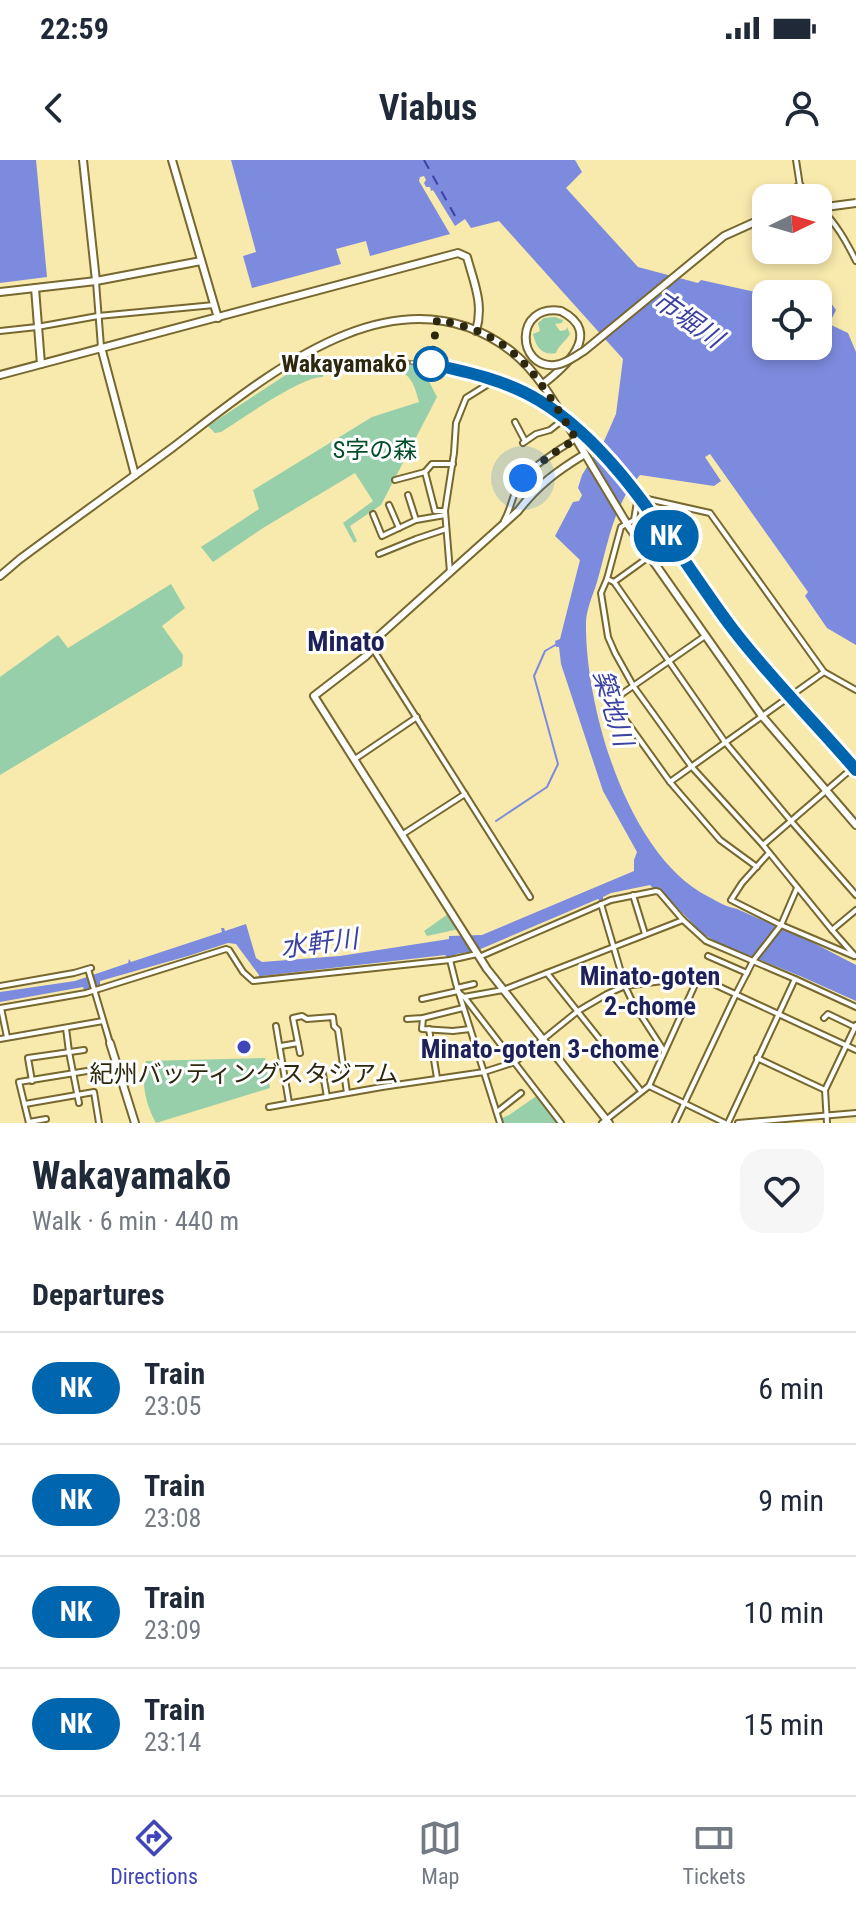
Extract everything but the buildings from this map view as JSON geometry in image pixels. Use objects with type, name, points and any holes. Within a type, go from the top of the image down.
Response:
[{"type":"street","points":[[83,160],[101,347],[135,475]]},
{"type":"street","points":[[172,160],[218,318]]},
{"type":"street","points":[[796,160],[800,184]]},
{"type":"street","points":[[832,206],[856,203]]},
{"type":"street","points":[[832,219],[856,261]]},
{"type":"street","points":[[543,384],[566,365],[570,360],[576,352],[579,332],[577,325],[561,311],[550,310],[539,314],[530,322],[527,331],[529,351],[539,362],[563,364],[570,360],[584,351],[724,236],[752,223]]},
{"type":"street","points":[[0,375],[458,253],[467,257],[479,302],[476,331]]},
{"type":"street","points":[[0,292],[96,281],[201,261]]},
{"type":"street","points":[[35,288],[41,364]]},
{"type":"street","points":[[0,331],[98,316],[214,305]]},
{"type":"street","points":[[0,576],[282,367],[335,339],[378,324],[407,319],[442,321],[476,331],[511,351],[543,384],[627,524],[762,716],[856,825]]},
{"type":"street","points":[[450,572],[445,513],[456,423],[465,400],[490,383]]},
{"type":"street","points":[[515,422],[524,442],[550,430],[564,419]]},
{"type":"street","points":[[500,527],[519,483],[549,456],[576,439]]},
{"type":"street","points":[[587,457],[554,473],[500,527],[380,635],[373,649],[314,696],[478,955],[606,1122],[649,1086],[698,978]]},
{"type":"street","points":[[395,480],[425,472],[432,464],[453,464]]},
{"type":"street","points":[[425,472],[435,511],[445,513]]},
{"type":"street","points":[[408,495],[416,520]]},
{"type":"street","points":[[855,956],[763,845],[691,766],[634,687],[615,653],[608,637],[601,593],[621,527],[634,520],[637,502],[643,498],[710,513],[824,672],[856,690]]},
{"type":"street","points":[[389,505],[399,528]]},
{"type":"street","points":[[373,514],[381,535],[416,520],[445,513]]},
{"type":"street","points":[[379,554],[446,529]]},
{"type":"street","points":[[614,582],[650,556]]},
{"type":"street","points":[[607,579],[614,582],[725,742],[856,895]]},
{"type":"street","points":[[706,635],[613,702],[670,782],[720,840],[757,867]]},
{"type":"street","points":[[373,649],[530,897]]},
{"type":"street","points":[[670,782],[824,672]]},
{"type":"street","points":[[355,759],[417,717]]},
{"type":"street","points":[[763,845],[856,765]]},
{"type":"street","points":[[403,834],[465,794]]},
{"type":"street","points":[[769,853],[731,900],[780,926],[855,956]]},
{"type":"street","points":[[675,1123],[736,994],[754,960],[780,926],[798,888]]},
{"type":"street","points":[[7,1037],[0,1008],[86,993],[226,949],[253,981],[450,960],[478,955],[601,904],[656,891],[706,941],[856,1007]]},
{"type":"street","points":[[633,895],[645,934]]},
{"type":"street","points":[[601,904],[625,986],[665,1052]]},
{"type":"street","points":[[832,930],[856,910]]},
{"type":"street","points":[[464,997],[503,990],[683,920]]},
{"type":"street","points":[[708,956],[747,973]]},
{"type":"street","points":[[450,960],[500,1123]]},
{"type":"street","points":[[0,986],[90,968],[135,1123]]},
{"type":"street","points":[[547,973],[641,1091]]},
{"type":"street","points":[[269,1107],[484,1072],[515,1062],[578,1011],[607,994],[625,986],[685,978],[698,978],[736,994],[856,1050]]},
{"type":"street","points":[[649,1086],[726,1123],[795,979]]},
{"type":"street","points":[[422,999],[474,984]]},
{"type":"street","points":[[458,990],[561,1123]]},
{"type":"street","points":[[407,1019],[463,1008]]},
{"type":"street","points":[[824,1018],[828,1014],[855,1026],[825,1090],[827,1123]]},
{"type":"street","points":[[300,1053],[293,1018],[333,1017],[338,1030],[347,1093]]},
{"type":"street","points":[[423,1018],[422,1029],[470,1029]]},
{"type":"street","points":[[0,1039],[103,1021]]},
{"type":"street","points":[[276,1026],[289,1103]]},
{"type":"street","points":[[66,1028],[79,1103]]},
{"type":"street","points":[[429,1029],[437,1079]]},
{"type":"street","points":[[280,1047],[298,1043]]},
{"type":"street","points":[[32,1081],[28,1058],[84,1050]]},
{"type":"street","points":[[757,1058],[825,1090]]},
{"type":"street","points":[[46,1119],[29,1122],[19,1082],[87,1071]]},
{"type":"street","points":[[323,1074],[327,1097]]},
{"type":"street","points":[[25,1104],[94,1092],[99,1123]]},
{"type":"street","points":[[497,1112],[521,1093]]},
{"type":"street","points":[[738,1123],[856,1113]]},
{"type":"green space","points":[[544,318],[563,320],[555,324],[560,331],[567,327],[570,334],[556,353],[543,352],[533,334],[540,331],[538,323]]},
{"type":"green space","name":"S字の森","points":[[362,361],[421,366],[437,397],[381,505],[350,526],[357,541],[354,543],[343,523],[373,501],[355,473],[213,562],[201,547],[259,509],[253,490],[372,417],[419,402],[413,383],[405,374],[382,371],[345,373],[337,366]]},
{"type":"green space","points":[[310,363],[320,365],[323,377],[301,383],[221,432],[215,433],[208,426],[298,367]]},
{"type":"green space","points":[[171,584],[185,608],[162,626],[183,655],[182,666],[0,775],[0,677],[58,635],[68,648]]},
{"type":"green space","points":[[448,914],[459,929],[427,936],[424,931]]},
{"type":"green space","points":[[265,1058],[270,1088],[156,1123],[145,1093],[146,1061]]},
{"type":"green space","points":[[538,1095],[558,1123],[504,1123],[502,1118]]},
{"type":"water","points":[[0,160],[36,160],[47,277],[0,283]]},
{"type":"water","name":"市堀川","points":[[231,160],[575,160],[582,172],[566,188],[638,267],[698,283],[701,280],[752,291],[752,360],[832,360],[832,325],[848,333],[856,352],[856,645],[827,628],[805,596],[808,592],[710,454],[705,457],[721,481],[714,486],[640,475],[631,487],[611,530],[586,623],[593,696],[603,736],[634,815],[655,849],[680,877],[709,897],[806,939],[856,965],[856,1001],[720,944],[703,934],[660,890],[650,885],[611,893],[603,900],[598,899],[476,951],[454,957],[445,955],[262,976],[259,979],[236,944],[228,943],[100,981],[100,985],[84,990],[83,987],[0,1002],[0,992],[75,981],[128,963],[129,959],[131,962],[222,932],[221,928],[225,931],[246,924],[256,958],[262,962],[340,956],[449,939],[449,936],[482,935],[634,871],[637,852],[603,791],[555,641],[560,639],[580,560],[555,536],[573,502],[579,501],[582,495],[578,488],[582,475],[601,448],[616,414],[623,359],[499,221],[471,228],[465,219],[455,226],[433,190],[426,187],[424,176],[419,181],[450,234],[370,256],[366,241],[336,249],[341,264],[252,288],[243,256],[256,252]]},
{"type":"waterway","points":[[496,821],[547,787],[558,764],[534,676],[545,651],[557,644]]},
{"type":"ferry route","points":[[424,160],[459,223]]},
{"type":"railway","points":[[375,360],[418,363],[481,375],[521,390],[568,420],[621,473],[746,646],[856,770]]},
{"type":"train","name":"NK","points":[[431,364],[462,370],[529,395],[571,423],[596,445],[645,507],[733,630],[856,770]]},
{"type":"place","name":"Wakayamakō","points":[[431,364]]},
{"type":"place","name":"紀州バッティングスタジアム","points":[[244,1047]]},
{"type":"district","name":"Minato","points":[[346,641]]},
{"type":"district","name":"Minato-goten 2-chome","points":[[650,991]]},
{"type":"district","name":"Minato-goten 3-chome","points":[[540,1049]]},
{"type":"route","points":[[431,364],[437,320],[465,327],[498,342],[536,375],[576,439],[523,478]]},
{"type":"water label","name":"築地川","points":[[613,708]]},
{"type":"water label","name":"水軒川","points":[[319,943]]}]
